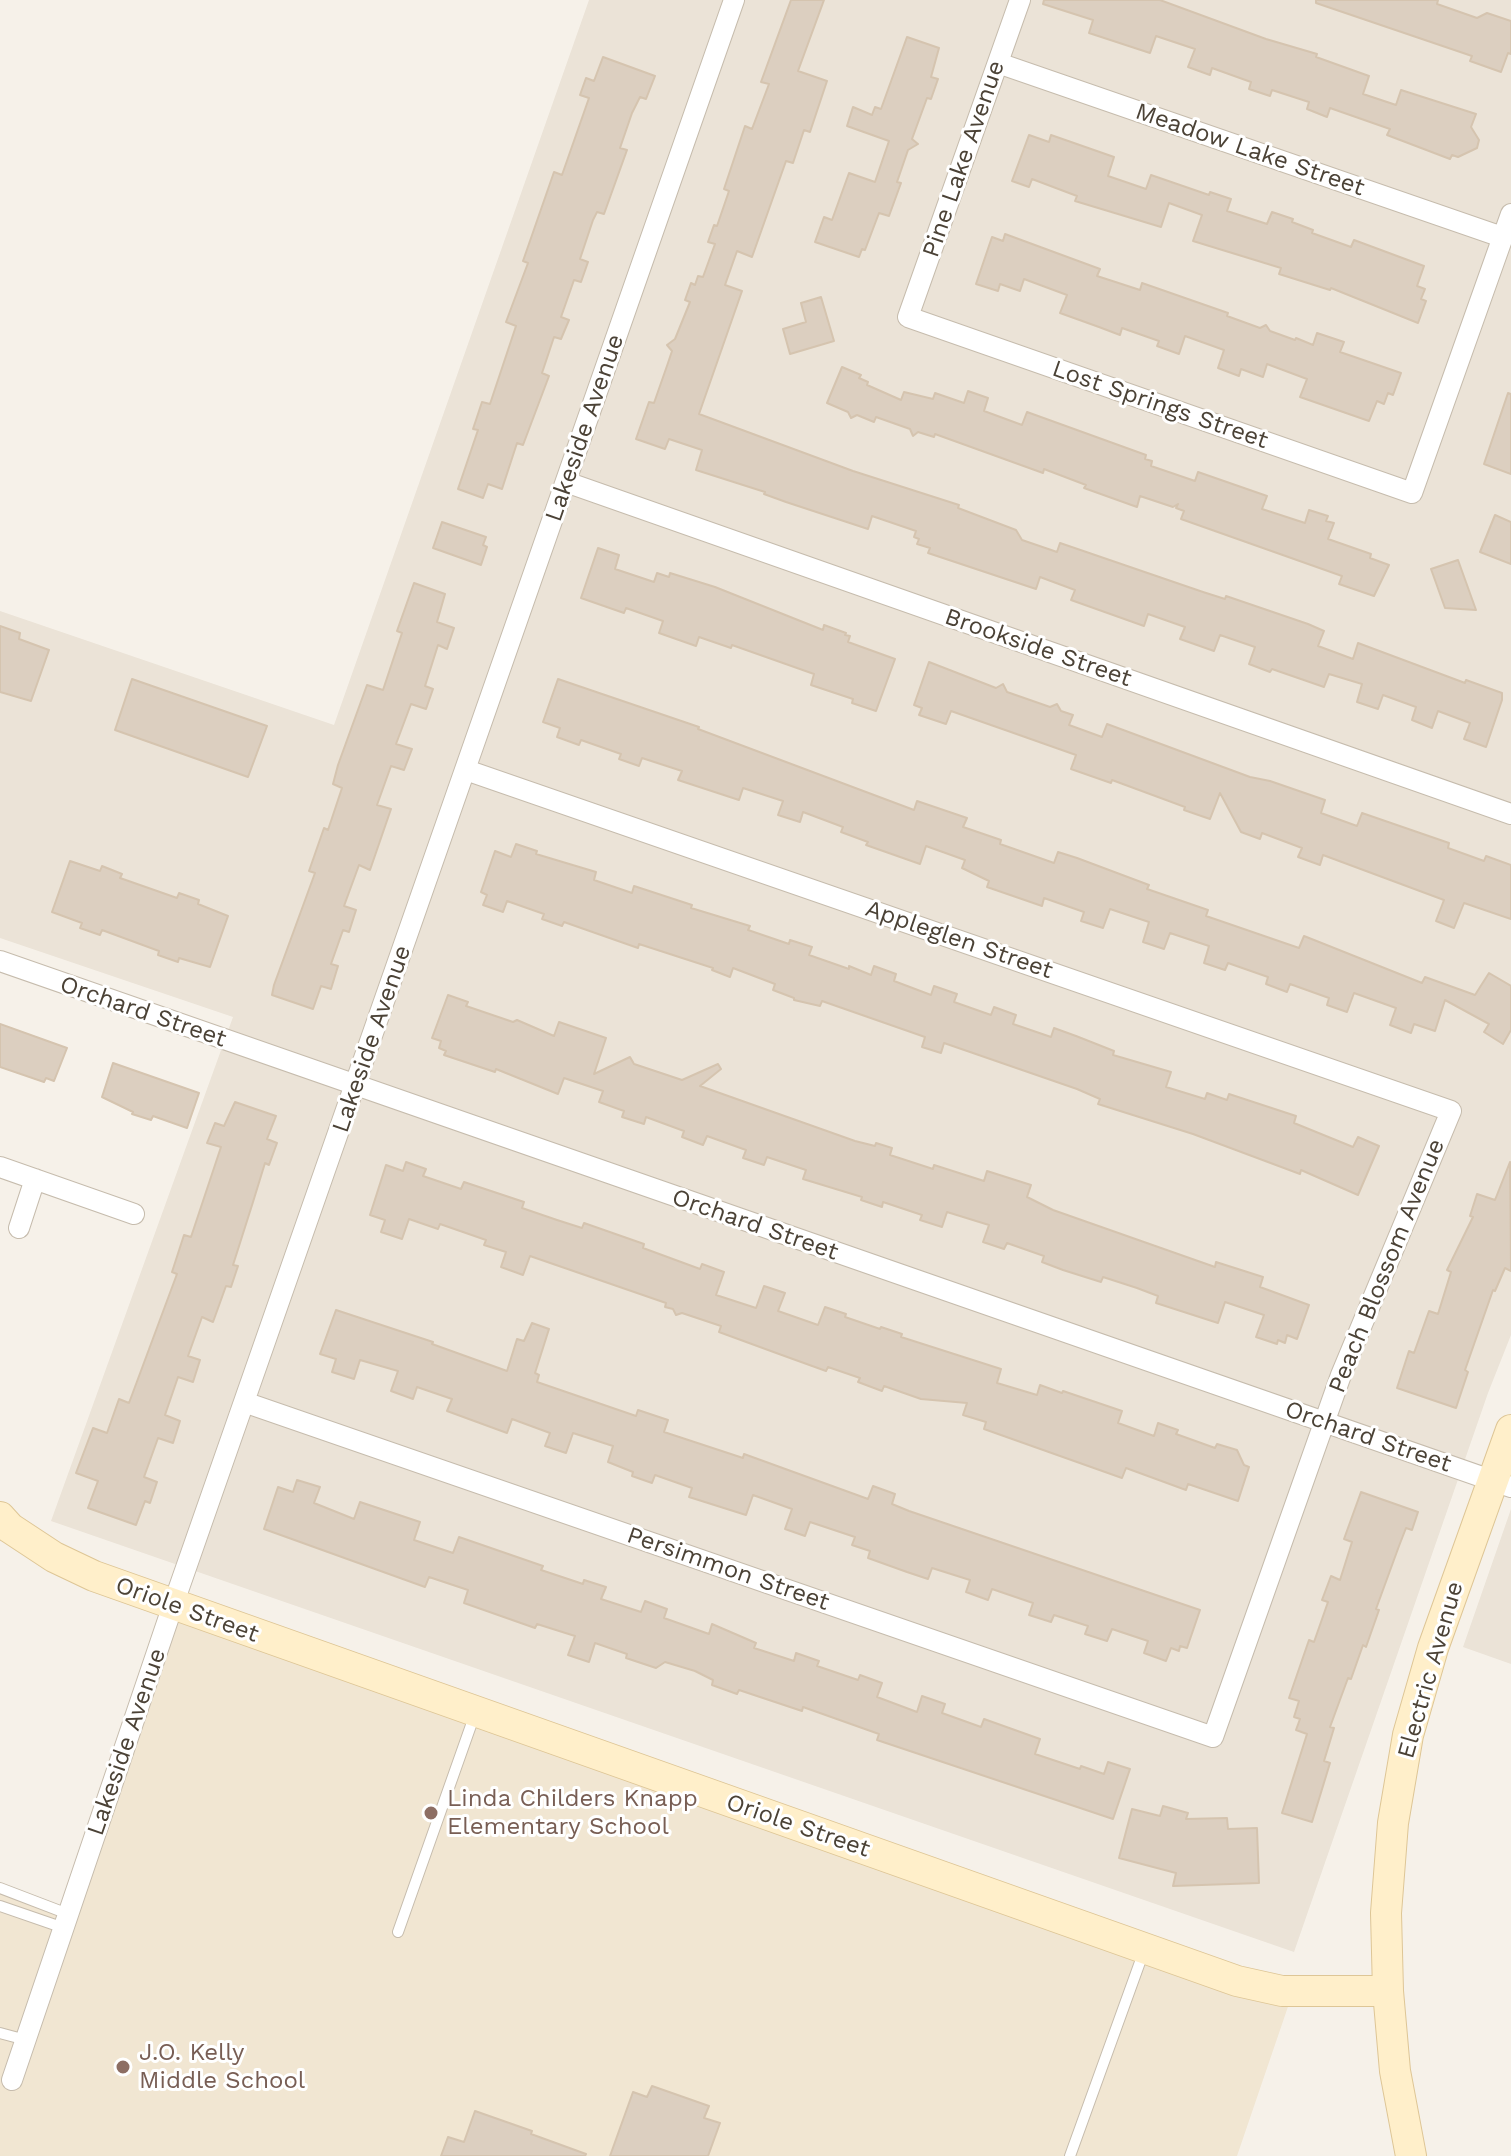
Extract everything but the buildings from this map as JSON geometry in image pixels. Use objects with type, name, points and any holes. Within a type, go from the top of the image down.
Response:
[{"type":"street","name":"Lakeside Avenue","points":[[12,2080],[173,1605],[734,0]]},
{"type":"street","name":"Pine Lake Avenue","points":[[908,317],[1020,0]]},
{"type":"street","name":"Meadow Lake Street","points":[[998,63],[1502,237]]},
{"type":"street","points":[[1502,237],[1511,214]]},
{"type":"street","name":"Lost Springs Street","points":[[908,317],[1412,493],[1502,237]]},
{"type":"street","name":"Brookside Street","points":[[566,482],[1511,814]]},
{"type":"street","name":"Appleglen Street","points":[[466,770],[1451,1111]]},
{"type":"street","name":"Orchard Street","points":[[0,961],[1501,1484]]},
{"type":"street","name":"Peach Blossom Avenue","points":[[1213,1737],[1358,1330],[1451,1111]]},
{"type":"street","points":[[0,1167],[134,1214]]},
{"type":"street","points":[[19,1228],[35,1179]]},
{"type":"street","name":"Persimmon Street","points":[[244,1402],[1213,1737]]},
{"type":"street","name":"Electric Avenue","points":[[1411,2156],[1395,2071],[1388,1991],[1386,1913],[1393,1823],[1408,1735],[1433,1648],[1501,1484],[1511,1430]]},
{"type":"street","name":"Oriole Street","points":[[0,1517],[10,1528],[54,1557],[94,1576],[1237,1981],[1282,1991],[1388,1991]]},
{"type":"lane","points":[[398,1932],[476,1712]]},
{"type":"lane","points":[[0,1888],[66,1921]]},
{"type":"lane","points":[[0,1906],[66,1921]]},
{"type":"lane","points":[[1070,2156],[1144,1949]]},
{"type":"lane","points":[[0,2033],[26,2040]]},
{"type":"shaded area","points":[[589,0],[1511,0],[1511,1335],[1488,1393],[1294,1952],[51,1521],[233,1017],[0,938],[0,611],[334,725]]},
{"type":"shaded area","points":[[1511,1509],[1511,1664],[1463,1647]]},
{"type":"shaded area","name":"Linda Childers Knapp Elementary School","points":[[173,1605],[1293,1992],[1237,2156],[0,2156],[0,1889],[68,1913]]},
{"type":"place","name":"Linda Childers Knapp Elementary School","points":[[431,1813]]},
{"type":"place","name":"J.O. Kelly Middle School","points":[[123,2067]]}]
